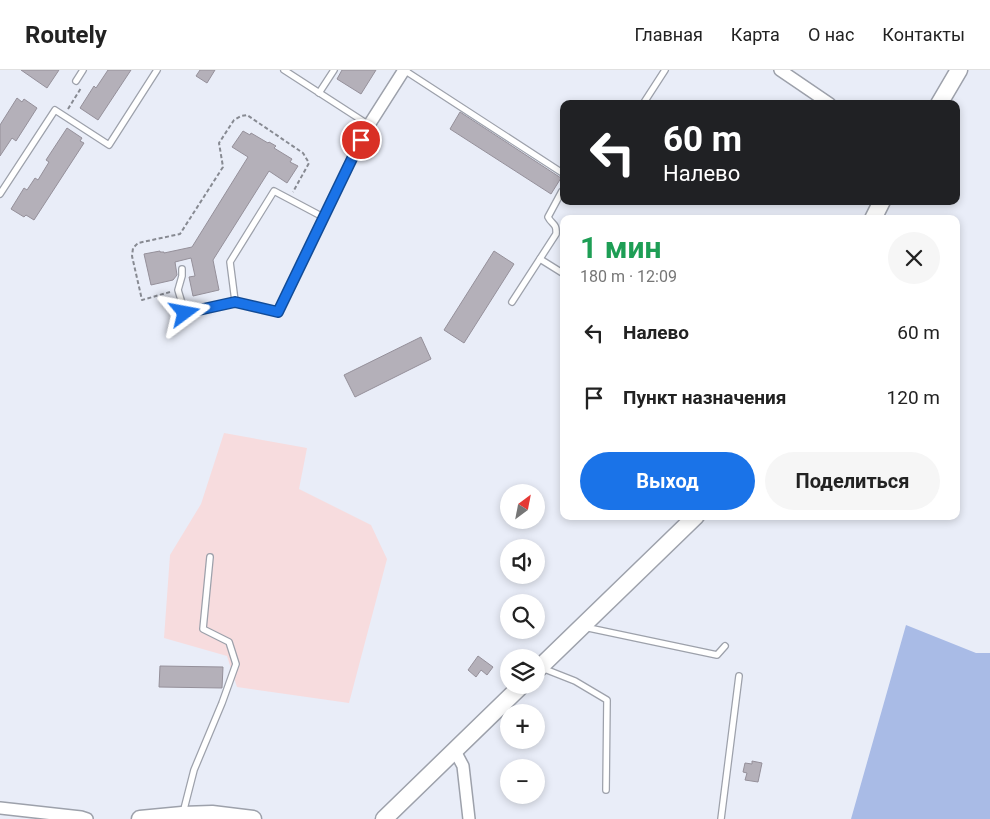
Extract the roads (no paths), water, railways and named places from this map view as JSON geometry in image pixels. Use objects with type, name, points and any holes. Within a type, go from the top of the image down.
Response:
[{"type":"street","points":[[369,125],[404,70]]},
{"type":"street","points":[[780,70],[824,100]]},
{"type":"street","points":[[941,100],[959,70]]},
{"type":"street","points":[[545,663],[692,520]]},
{"type":"street","points":[[384,819],[513,694]]},
{"type":"street","points":[[455,751],[463,766],[469,819]]},
{"type":"street","points":[[0,808],[87,819]]},
{"type":"street","points":[[140,819],[212,814],[253,819]]},
{"type":"lane","points":[[76,81],[83,70]]},
{"type":"lane","points":[[0,194],[55,110],[108,145],[157,70]]},
{"type":"lane","points":[[182,269],[178,290],[185,313],[235,302],[278,312],[369,125],[284,70]]},
{"type":"lane","points":[[319,93],[334,70]]},
{"type":"lane","points":[[404,70],[560,171]]},
{"type":"lane","points":[[646,100],[665,70]]},
{"type":"lane","points":[[235,302],[230,262],[274,191],[323,217]]},
{"type":"lane","points":[[512,302],[556,234],[554,224],[548,218],[560,195]]},
{"type":"lane","points":[[540,259],[560,272]]},
{"type":"lane","points":[[182,815],[194,770],[222,704],[236,664],[229,642],[202,629],[210,557]]},
{"type":"lane","points":[[582,627],[717,655],[725,646]]},
{"type":"lane","points":[[545,672],[575,681],[607,700],[606,790]]},
{"type":"lane","points":[[722,819],[738,676]]}]
